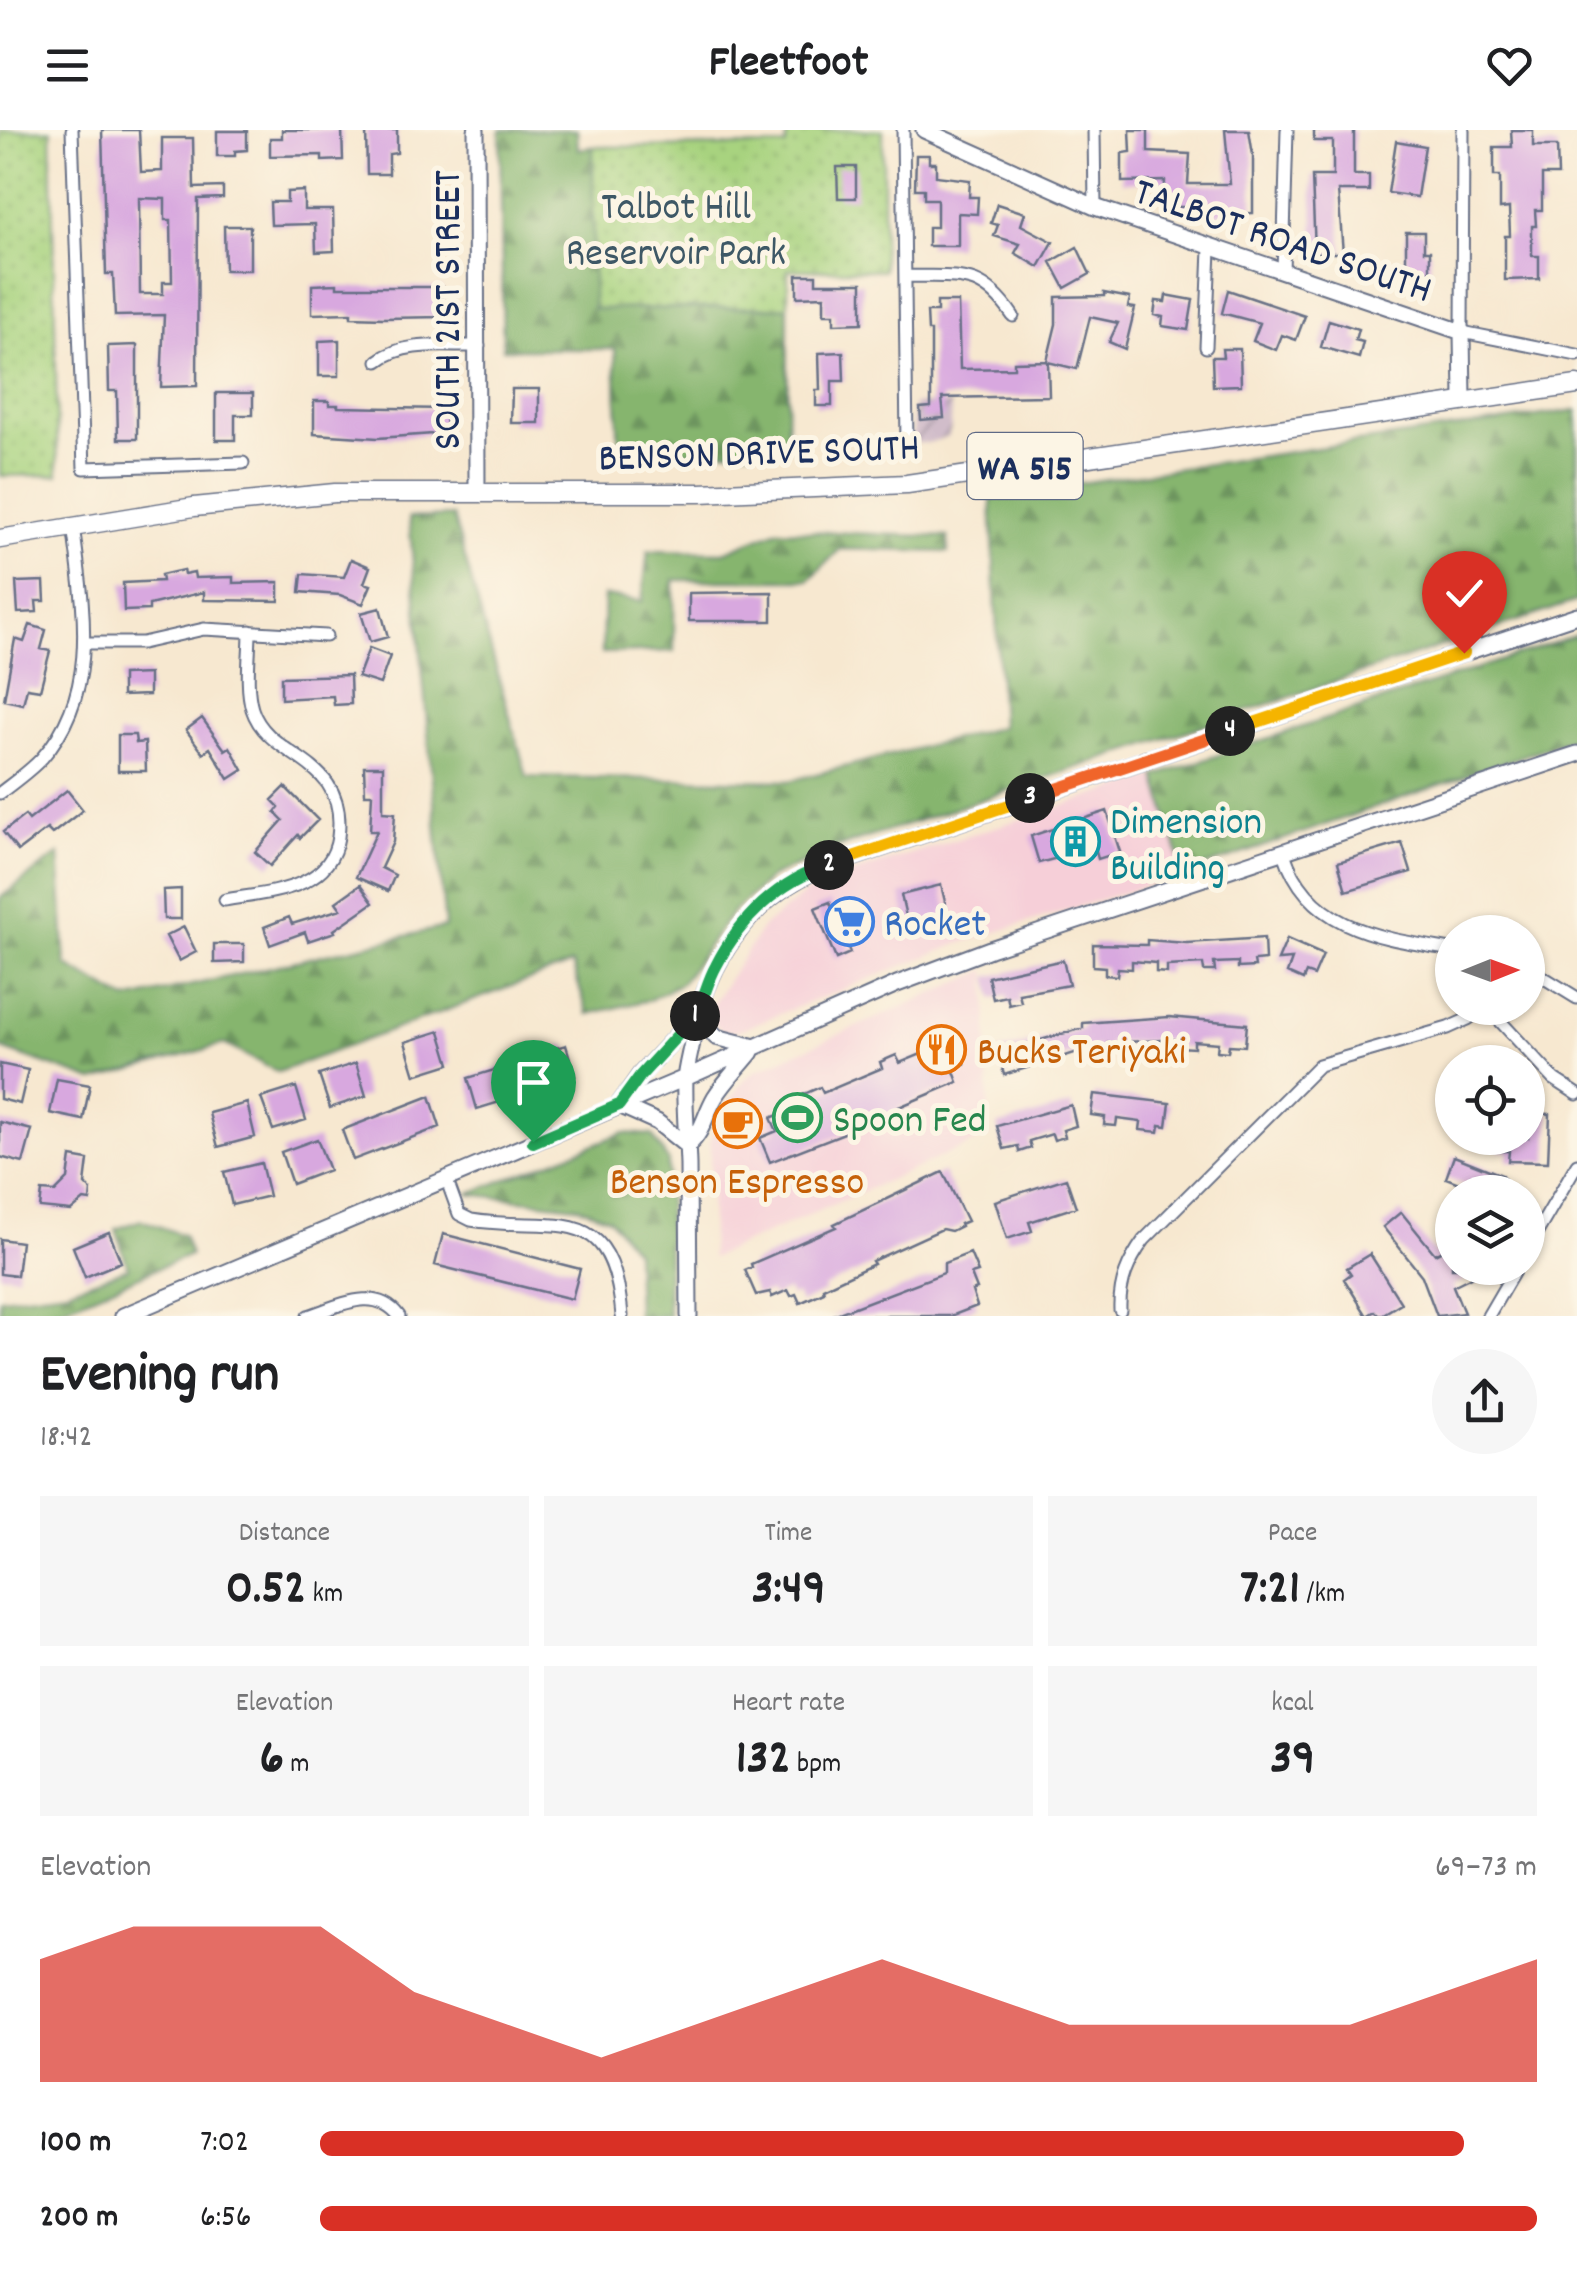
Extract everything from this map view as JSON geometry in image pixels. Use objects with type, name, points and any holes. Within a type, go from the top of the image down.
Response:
[{"type":"main road","name":"BENSON DRIVE SOUTH","points":[[0,539],[278,496],[478,490],[700,493],[906,484],[1577,385]]},
{"type":"street","points":[[72,130],[84,468],[243,463]]},
{"type":"street","name":"SOUTH 21ST STREET","points":[[476,130],[478,490]]},
{"type":"street","points":[[903,130],[907,443]]},
{"type":"street","name":"TALBOT ROAD SOUTH","points":[[924,130],[1095,208],[1210,249],[1462,332],[1577,356]]},
{"type":"street","points":[[1094,130],[1095,208]]},
{"type":"street","points":[[1283,272],[1287,130]]},
{"type":"street","points":[[1463,130],[1464,400]]},
{"type":"street","points":[[1206,347],[1210,249]]},
{"type":"street","points":[[906,276],[984,282],[1013,316]]},
{"type":"street","points":[[378,361],[395,350],[408,348],[478,346]]},
{"type":"street","points":[[0,793],[40,760],[59,734],[72,705],[86,643],[72,525]]},
{"type":"street","points":[[689,1316],[685,1078],[697,1014],[716,966],[750,915],[795,878],[1577,615]]},
{"type":"street","points":[[86,643],[142,643],[204,629],[326,636]]},
{"type":"street","points":[[225,900],[312,880],[332,858],[339,824],[332,790],[267,730],[252,710],[250,631]]},
{"type":"street","points":[[123,1316],[897,984],[990,948],[1577,754]]},
{"type":"street","points":[[1284,853],[1303,890],[1334,919],[1372,936],[1435,947]]},
{"type":"street","points":[[1545,978],[1577,998]]},
{"type":"street","points":[[697,1014],[716,1037],[755,1047]]},
{"type":"street","points":[[619,1105],[697,1014]]},
{"type":"street","points":[[1120,1310],[1120,1288],[1144,1240],[1320,1066],[1455,1025]]},
{"type":"street","points":[[1501,1025],[1554,1079],[1577,1094]]},
{"type":"street","points":[[688,1146],[702,1133],[710,1106],[722,1086],[755,1047]]},
{"type":"street","points":[[619,1105],[656,1122],[688,1146]]},
{"type":"street","points":[[1545,1219],[1577,1164]]},
{"type":"street","points":[[446,1178],[459,1214],[471,1220],[578,1226],[599,1241],[613,1268],[622,1316]]},
{"type":"street","points":[[1488,1316],[1506,1285]]},
{"type":"street","points":[[308,1316],[359,1299],[376,1299],[392,1306],[399,1316]]},
{"type":"shaded area","points":[[913,404],[951,404],[951,429],[947,437],[913,443]]},
{"type":"shaded area","points":[[1156,776],[1184,874],[961,943],[734,1032],[723,1031],[711,1020],[713,1003],[762,928],[804,894],[867,868]]},
{"type":"shaded area","points":[[987,970],[989,1136],[711,1258],[710,1141],[717,1116],[744,1080],[755,1071]]},
{"type":"green space","points":[[0,130],[51,130],[58,475],[0,476]]},
{"type":"green space","points":[[500,130],[577,130],[578,149],[593,147],[594,309],[788,307],[787,449],[619,453],[615,349],[503,349]]},
{"type":"green space","name":"Talbot Hill Reservoir Park","points":[[787,130],[883,130],[883,270],[788,270],[788,307],[593,309],[593,147],[786,146]]},
{"type":"green space","points":[[1577,410],[1577,601],[836,848],[771,877],[732,913],[681,983],[649,1000],[588,1014],[572,964],[278,1072],[224,1044],[94,1081],[0,1048],[0,898],[59,854],[66,965],[127,1000],[445,927],[409,518],[453,516],[527,777],[789,781],[1001,727],[991,496]]},
{"type":"green space","points":[[778,530],[948,537],[948,552],[840,549],[809,580],[674,580],[674,651],[602,653],[604,596],[642,601],[648,551],[724,552]]},
{"type":"green space","points":[[1577,635],[1577,737],[1184,874],[1156,776]]},
{"type":"green space","points":[[623,1133],[652,1135],[668,1161],[668,1316],[637,1316],[635,1251],[609,1218],[577,1206],[468,1194]]},
{"type":"green space","points":[[141,1220],[183,1235],[190,1255],[43,1316],[0,1316],[0,1298],[67,1290],[128,1268],[116,1229]]},
{"type":"building","points":[[102,130],[139,130],[141,172],[162,171],[162,138],[193,138],[194,188],[223,187],[223,198],[198,199],[197,386],[161,387],[164,315],[115,316],[113,274],[106,274]],"holes":[[[139,198],[165,199],[165,220],[171,220],[172,282],[163,282],[163,294],[140,294]]]},
{"type":"building","points":[[282,130],[342,130],[343,160],[322,161],[322,155],[270,156],[270,138],[282,138]]},
{"type":"building","points":[[366,130],[397,130],[397,153],[389,154],[389,174],[367,174]]},
{"type":"building","points":[[1130,130],[1148,130],[1148,152],[1190,154],[1188,184],[1230,184],[1225,130],[1249,130],[1253,213],[1199,214],[1198,208],[1164,206],[1165,181],[1122,182],[1122,153],[1131,152]]},
{"type":"building","points":[[1314,130],[1354,130],[1354,175],[1369,175],[1369,191],[1338,191],[1343,253],[1315,253],[1312,176],[1333,176],[1333,141],[1314,141]]},
{"type":"building","points":[[1511,130],[1533,130],[1533,146],[1557,146],[1558,175],[1542,175],[1542,210],[1535,210],[1536,226],[1532,226],[1532,256],[1539,256],[1539,279],[1505,280],[1509,208],[1500,209],[1500,176],[1494,176],[1494,147],[1512,147]]},
{"type":"building","points":[[217,131],[247,131],[247,150],[235,151],[235,156],[217,156]]},
{"type":"building","points":[[1396,141],[1425,146],[1417,197],[1388,193]]},
{"type":"building","points":[[916,155],[929,155],[929,163],[936,163],[936,176],[970,180],[969,197],[978,197],[977,214],[958,213],[958,246],[928,246],[928,227],[937,227],[937,199],[924,199],[924,189],[915,189]]},
{"type":"building","points":[[837,167],[856,167],[856,198],[838,198]]},
{"type":"building","points":[[304,191],[304,210],[333,210],[334,251],[316,252],[315,224],[271,225],[270,202],[287,202],[287,192]]},
{"type":"building","points":[[997,204],[1025,213],[1021,225],[1053,242],[1039,267],[1015,253],[1020,244],[994,236],[998,225],[991,223]]},
{"type":"building","points":[[224,226],[250,226],[250,270],[225,270]]},
{"type":"building","points":[[1406,232],[1424,232],[1424,251],[1430,251],[1430,280],[1406,280]]},
{"type":"building","points":[[1077,247],[1090,274],[1065,288],[1051,262]]},
{"type":"building","points":[[797,275],[816,275],[816,283],[862,283],[862,323],[834,324],[834,314],[824,314],[824,296],[797,297]]},
{"type":"building","points":[[312,285],[442,287],[443,317],[312,314]]},
{"type":"building","points":[[1228,290],[1305,316],[1296,340],[1282,335],[1276,350],[1253,341],[1260,323],[1222,313]]},
{"type":"building","points":[[1104,293],[1130,298],[1128,307],[1135,308],[1125,349],[1109,342],[1118,323],[1090,317],[1077,369],[1048,362],[1049,396],[942,398],[944,418],[921,420],[920,408],[931,407],[931,331],[927,312],[937,312],[937,302],[958,302],[960,369],[1014,368],[1014,362],[1047,361],[1056,324],[1056,297]]},
{"type":"building","points":[[1166,295],[1193,300],[1188,330],[1162,326],[1163,317],[1154,315],[1156,301],[1165,302]]},
{"type":"building","points":[[1329,320],[1358,329],[1355,340],[1363,342],[1359,358],[1321,347]]},
{"type":"building","points":[[339,340],[339,376],[319,376],[319,341]]},
{"type":"building","points":[[137,345],[137,439],[118,439],[117,391],[109,391],[108,346]]},
{"type":"building","points":[[1222,349],[1240,349],[1241,385],[1213,386],[1212,357],[1223,357]]},
{"type":"building","points":[[843,352],[844,381],[832,381],[832,406],[816,406],[816,390],[820,390],[819,353]]},
{"type":"building","points":[[512,389],[539,389],[539,423],[511,423]]},
{"type":"building","points":[[216,393],[253,393],[253,415],[235,415],[235,440],[216,440]]},
{"type":"building","points":[[314,401],[329,401],[329,405],[338,407],[445,409],[446,433],[378,438],[314,434]]},
{"type":"building","points":[[351,559],[370,567],[364,583],[371,585],[363,604],[340,595],[300,592],[302,574],[344,577]]},
{"type":"building","points":[[183,570],[184,574],[194,572],[195,578],[233,577],[233,583],[279,582],[279,601],[204,600],[204,592],[149,605],[149,610],[124,611],[123,583],[162,581],[161,575]]},
{"type":"building","points":[[44,581],[45,601],[36,601],[37,612],[18,613],[16,582]]},
{"type":"building","points":[[772,592],[772,621],[689,621],[689,593]]},
{"type":"building","points":[[380,608],[388,637],[370,642],[361,613]]},
{"type":"building","points":[[30,625],[46,630],[41,649],[50,651],[40,690],[27,688],[23,704],[4,700],[15,639],[24,642]]},
{"type":"building","points":[[369,648],[390,656],[380,684],[358,677]]},
{"type":"building","points":[[149,674],[149,695],[122,696],[122,675]]},
{"type":"building","points":[[350,675],[351,704],[334,705],[333,696],[281,699],[281,677]]},
{"type":"building","points":[[202,718],[225,750],[230,747],[243,770],[229,779],[210,748],[203,753],[186,730]]},
{"type":"building","points":[[118,735],[135,735],[136,743],[145,742],[146,771],[118,771]]},
{"type":"building","points":[[364,766],[383,766],[383,812],[395,813],[393,842],[381,868],[395,875],[388,891],[356,877],[377,831],[370,831],[372,794],[365,794]]},
{"type":"building","points":[[285,787],[318,820],[300,838],[298,835],[270,866],[255,852],[283,820],[275,812],[279,807],[272,800]]},
{"type":"building","points":[[67,790],[83,810],[52,834],[47,829],[18,851],[3,832],[25,815],[29,820]]},
{"type":"building","name":"Dimension Building","points":[[1107,811],[1120,852],[1098,859],[1095,848],[1039,863],[1031,836]]},
{"type":"building","points":[[1402,843],[1411,872],[1346,891],[1338,862]]},
{"type":"building","points":[[360,885],[373,903],[335,932],[308,941],[305,932],[270,945],[264,927],[289,917],[292,924],[341,909],[336,902]]},
{"type":"building","points":[[941,885],[947,910],[943,911],[945,920],[909,929],[901,895]]},
{"type":"building","points":[[181,889],[181,919],[164,919],[163,890]]},
{"type":"building","points":[[830,902],[837,921],[856,913],[861,926],[843,934],[850,953],[836,959],[815,908]]},
{"type":"building","points":[[184,927],[196,952],[179,961],[166,936]]},
{"type":"building","points":[[1264,938],[1265,960],[1254,961],[1255,967],[1238,968],[1238,962],[1214,963],[1215,971],[1204,971],[1203,964],[1167,966],[1167,973],[1156,972],[1156,963],[1132,961],[1132,969],[1118,968],[1117,976],[1105,975],[1105,967],[1093,966],[1093,944]]},
{"type":"building","points":[[1287,939],[1323,955],[1314,976],[1306,973],[1303,980],[1287,973],[1292,959],[1278,960]]},
{"type":"building","points":[[214,944],[244,944],[244,962],[214,963]]},
{"type":"building","points":[[1063,960],[1069,985],[1019,994],[1021,1002],[1009,1005],[1007,996],[993,999],[988,977]]},
{"type":"building","points":[[1169,1017],[1247,1024],[1245,1046],[1229,1045],[1228,1052],[1217,1051],[1218,1043],[1194,1041],[1194,1048],[1179,1047],[1180,1039],[1108,1043],[1109,1051],[1098,1051],[1097,1046],[1004,1075],[998,1052],[1083,1028],[1083,1023]]},
{"type":"building","points":[[440,1031],[450,1064],[415,1075],[405,1042]]},
{"type":"building","points":[[955,1040],[965,1064],[953,1069],[958,1082],[899,1107],[901,1111],[770,1162],[760,1138],[777,1131],[771,1118],[808,1102],[804,1094],[820,1087],[823,1093],[882,1068],[880,1062],[896,1055],[900,1063]]},
{"type":"building","points":[[566,1045],[575,1076],[536,1087],[528,1056]]},
{"type":"building","points":[[356,1063],[366,1096],[330,1108],[319,1075]]},
{"type":"building","points":[[0,1064],[28,1070],[20,1104],[0,1099]]},
{"type":"building","points":[[507,1066],[516,1097],[477,1109],[468,1078]]},
{"type":"building","points":[[57,1079],[90,1085],[83,1120],[50,1113]]},
{"type":"building","points":[[296,1087],[306,1120],[273,1130],[261,1098]]},
{"type":"building","points":[[1094,1094],[1170,1103],[1167,1126],[1160,1125],[1159,1132],[1140,1130],[1141,1122],[1117,1119],[1116,1126],[1104,1125],[1105,1117],[1091,1115]]},
{"type":"building","points":[[430,1096],[440,1127],[353,1160],[342,1130]]},
{"type":"building","points":[[247,1103],[255,1137],[218,1147],[209,1113]]},
{"type":"building","points":[[1071,1105],[1076,1126],[1063,1130],[1065,1137],[1054,1140],[1052,1134],[1029,1141],[1031,1148],[1019,1152],[1018,1146],[1004,1149],[997,1126]]},
{"type":"building","points":[[1545,1114],[1550,1114],[1548,1162],[1508,1161],[1509,1155],[1545,1155]]},
{"type":"building","points":[[0,1122],[32,1130],[23,1163],[0,1157]]},
{"type":"building","points":[[317,1139],[329,1170],[292,1184],[281,1152]]},
{"type":"building","points":[[1454,1156],[1502,1175],[1447,1175]]},
{"type":"building","points":[[71,1157],[88,1160],[85,1184],[91,1190],[90,1201],[84,1200],[71,1211],[40,1208],[42,1191],[55,1192],[68,1179]]},
{"type":"building","points":[[261,1163],[269,1196],[232,1205],[224,1172]]},
{"type":"building","points":[[943,1172],[967,1221],[961,1226],[951,1231],[942,1229],[872,1261],[874,1264],[800,1303],[796,1294],[791,1296],[788,1290],[772,1297],[770,1292],[756,1295],[745,1270],[751,1264],[836,1227],[834,1224]]},
{"type":"building","points":[[1066,1178],[1076,1207],[1029,1222],[1032,1231],[1007,1239],[995,1201]]},
{"type":"building","points":[[1401,1212],[1435,1254],[1435,1285],[1455,1285],[1464,1313],[1437,1316],[1422,1276],[1383,1227]]},
{"type":"building","points":[[109,1232],[121,1262],[85,1277],[73,1247]]},
{"type":"building","points":[[443,1234],[580,1269],[572,1299],[435,1265]]},
{"type":"building","points":[[0,1239],[21,1242],[17,1276],[0,1274]]},
{"type":"building","points":[[970,1253],[978,1272],[971,1274],[977,1289],[972,1291],[977,1306],[951,1316],[831,1316],[944,1273],[944,1263]]},
{"type":"building","points":[[1370,1254],[1401,1303],[1380,1316],[1375,1311],[1367,1316],[1344,1279],[1351,1274],[1347,1268]]},
{"type":"place","name":"Dimension Building","points":[[1075,842]]},
{"type":"place","name":"Rocket","points":[[849,921]]},
{"type":"place","name":"Bucks Teriyaki","points":[[942,1049]]},
{"type":"place","name":"Spoon Fed","points":[[798,1117]]},
{"type":"place","name":"Benson Espresso","points":[[737,1124]]},
{"type":"route","points":[[533,1142],[619,1105],[697,1014],[716,966],[750,915],[795,878],[1464,653]]}]
